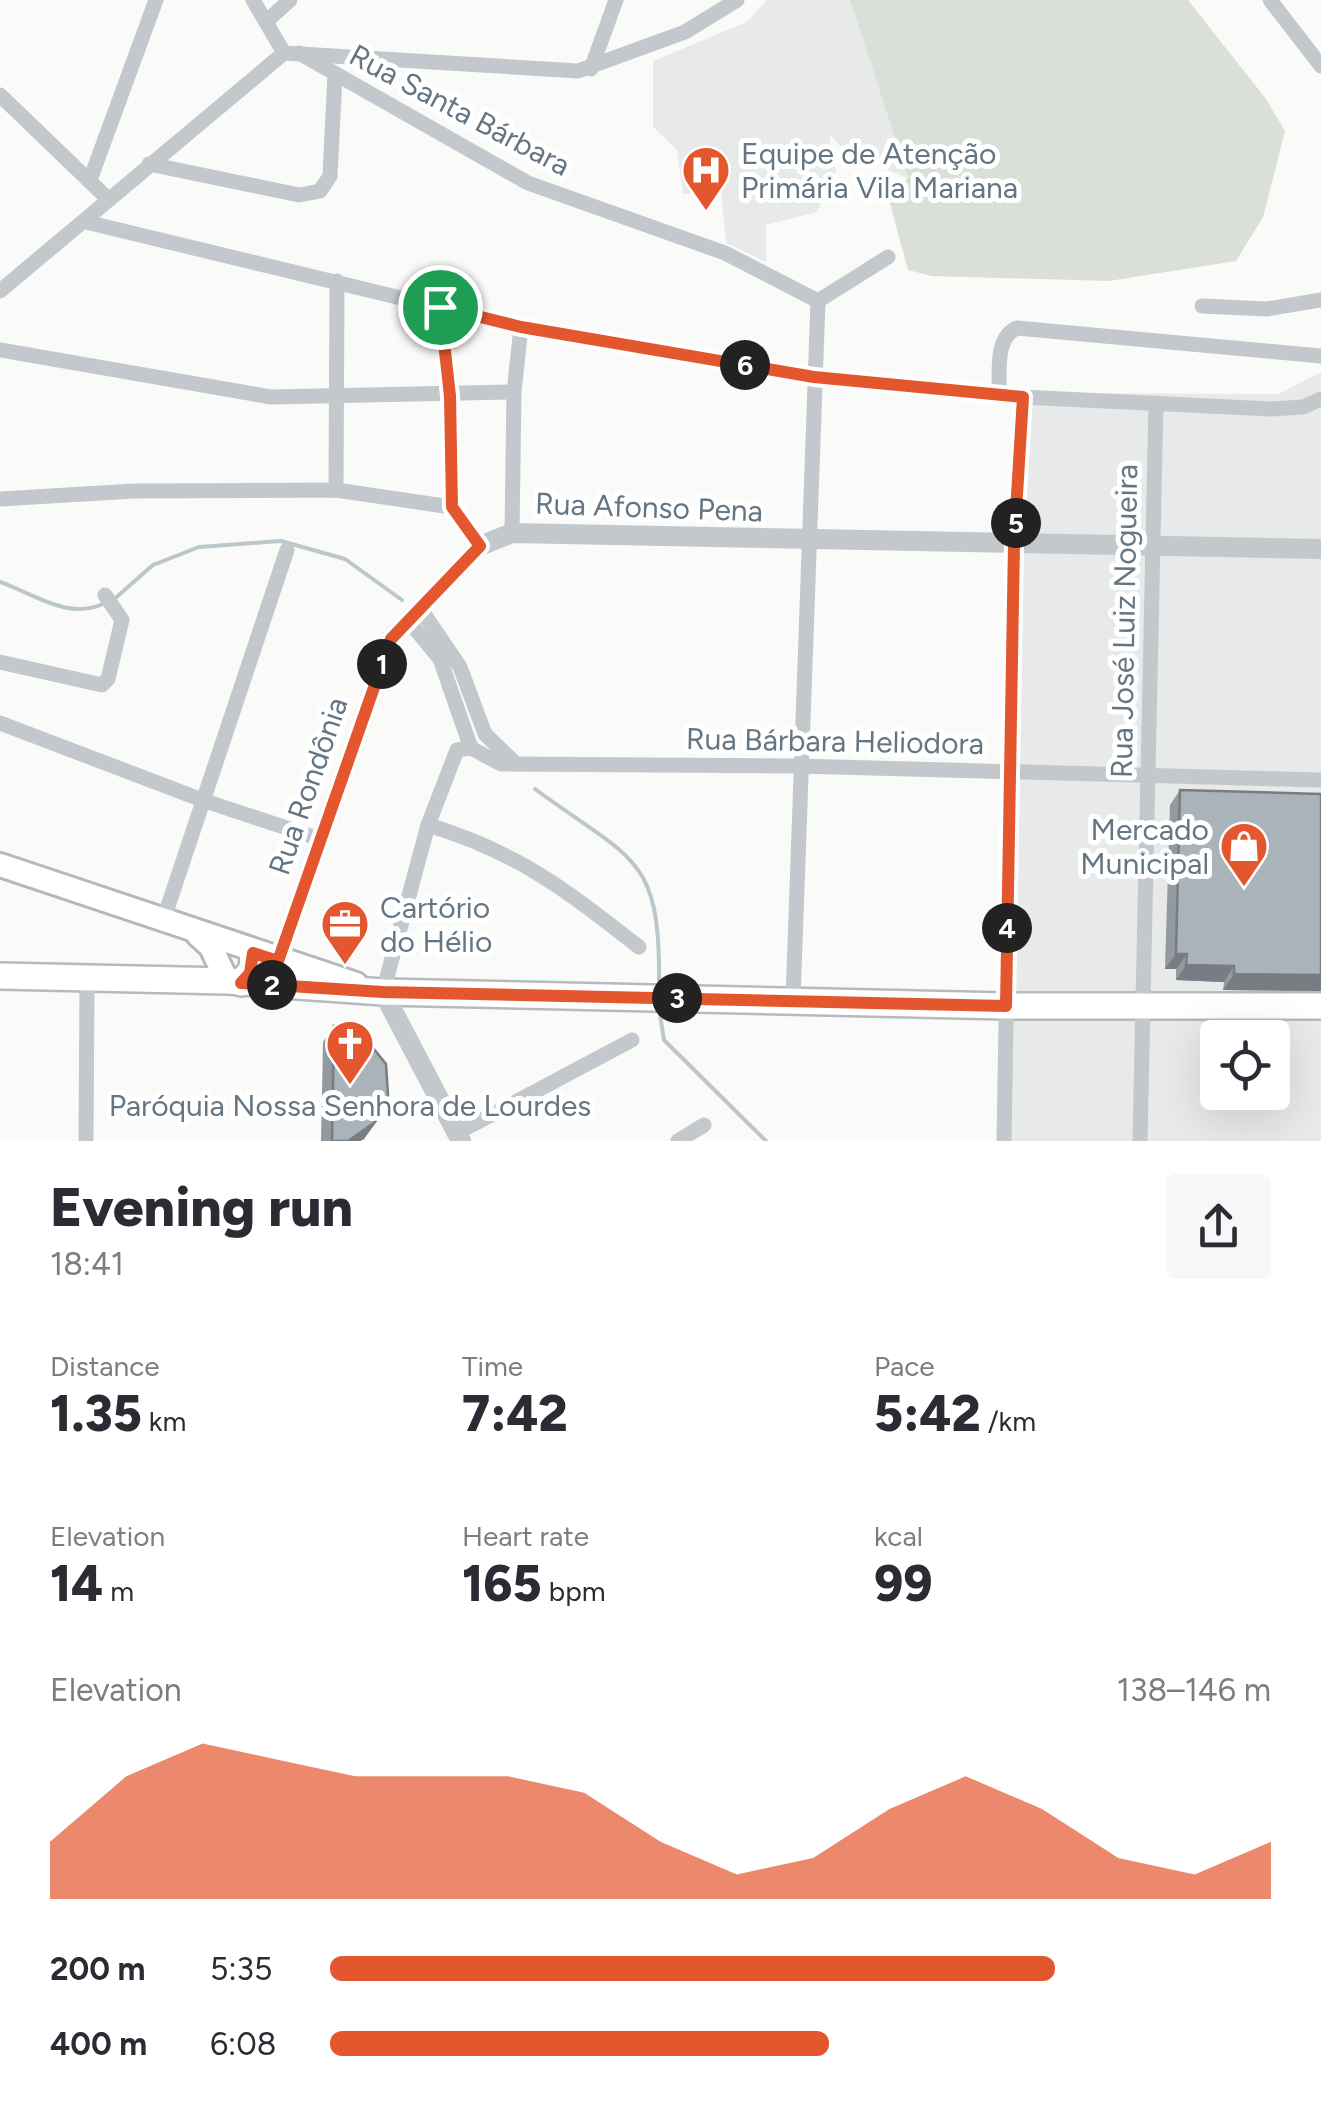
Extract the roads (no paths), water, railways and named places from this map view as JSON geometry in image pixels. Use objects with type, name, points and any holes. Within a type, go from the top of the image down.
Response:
[{"type":"main road","points":[[0,865],[278,961],[383,992]]},
{"type":"main road","points":[[196,932],[230,976],[383,992],[1006,1006],[1144,1002],[1321,1006]]},
{"type":"main road","points":[[0,976],[88,981],[230,976],[250,973],[245,950]]},
{"type":"street","points":[[90,180],[156,0]]},
{"type":"street","points":[[253,0],[291,54]]},
{"type":"street","points":[[268,20],[290,0]]},
{"type":"street","points":[[591,68],[616,0]]},
{"type":"street","points":[[0,292],[86,222],[107,198],[291,54],[538,72],[591,68],[685,32],[738,0]]},
{"type":"street","points":[[1270,0],[1321,66]]},
{"type":"street","name":"Rua Santa Bárbara","points":[[291,54],[400,107],[528,183],[725,253],[818,301]]},
{"type":"street","points":[[149,164],[298,195],[320,191],[330,176],[335,76]]},
{"type":"street","points":[[0,94],[107,198]]},
{"type":"street","points":[[86,222],[521,327],[814,377],[999,396],[1281,409],[1321,399]]},
{"type":"street","points":[[793,1000],[798,766],[818,301],[888,257]]},
{"type":"street","points":[[336,490],[337,282]]},
{"type":"street","points":[[1202,306],[1267,309],[1321,300]]},
{"type":"street","points":[[440,307],[450,396],[452,507],[480,546]]},
{"type":"street","points":[[512,533],[514,392],[521,327]]},
{"type":"street","points":[[999,396],[1002,344],[1008,333],[1017,328],[1321,356]]},
{"type":"street","points":[[0,350],[240,394],[450,396],[514,392]]},
{"type":"street","points":[[1004,1141],[1014,544],[1023,397]]},
{"type":"street","name":"Rua José Luiz Nogueira","points":[[1140,1141],[1156,403]]},
{"type":"street","points":[[0,499],[134,492],[336,490],[452,507]]},
{"type":"street","name":"Rua Afonso Pena","points":[[480,546],[512,533],[808,542],[1321,549]]},
{"type":"street","name":"Rua Rondônia","points":[[278,961],[388,647],[414,614],[480,546]]},
{"type":"street","points":[[163,921],[286,550]]},
{"type":"street","points":[[0,662],[102,685],[108,680],[122,624],[105,595]]},
{"type":"street","points":[[414,614],[440,659],[471,748],[457,750],[428,825],[383,992],[459,1137],[632,1040]]},
{"type":"street","points":[[414,614],[460,667],[485,734],[516,764]]},
{"type":"street","points":[[0,723],[205,801],[320,839]]},
{"type":"street","name":"Rua Bárbara Heliodora","points":[[471,748],[500,764],[798,766],[1321,780]]},
{"type":"street","points":[[428,825],[478,840],[523,861],[639,947]]},
{"type":"street","points":[[86,1141],[88,981]]},
{"type":"street","points":[[678,1141],[704,1125]]},
{"type":"waterway","points":[[112,601],[153,565],[199,547],[281,541],[345,559],[402,600]]},
{"type":"waterway","points":[[0,582],[64,607],[103,604]]},
{"type":"waterway","points":[[535,789],[618,849],[647,885],[658,944],[659,988]]},
{"type":"waterway","points":[[659,1008],[664,1040],[766,1141]]},
{"type":"place","name":"Equipe de Atenção Primária Vila Mariana","points":[[706,212]]},
{"type":"place","name":"Mercado Municipal","points":[[1244,888]]},
{"type":"place","name":"Cartório do Hélio","points":[[345,966]]},
{"type":"place","name":"Paróquia Nossa Senhora de Lourdes","points":[[350,1086]]}]
